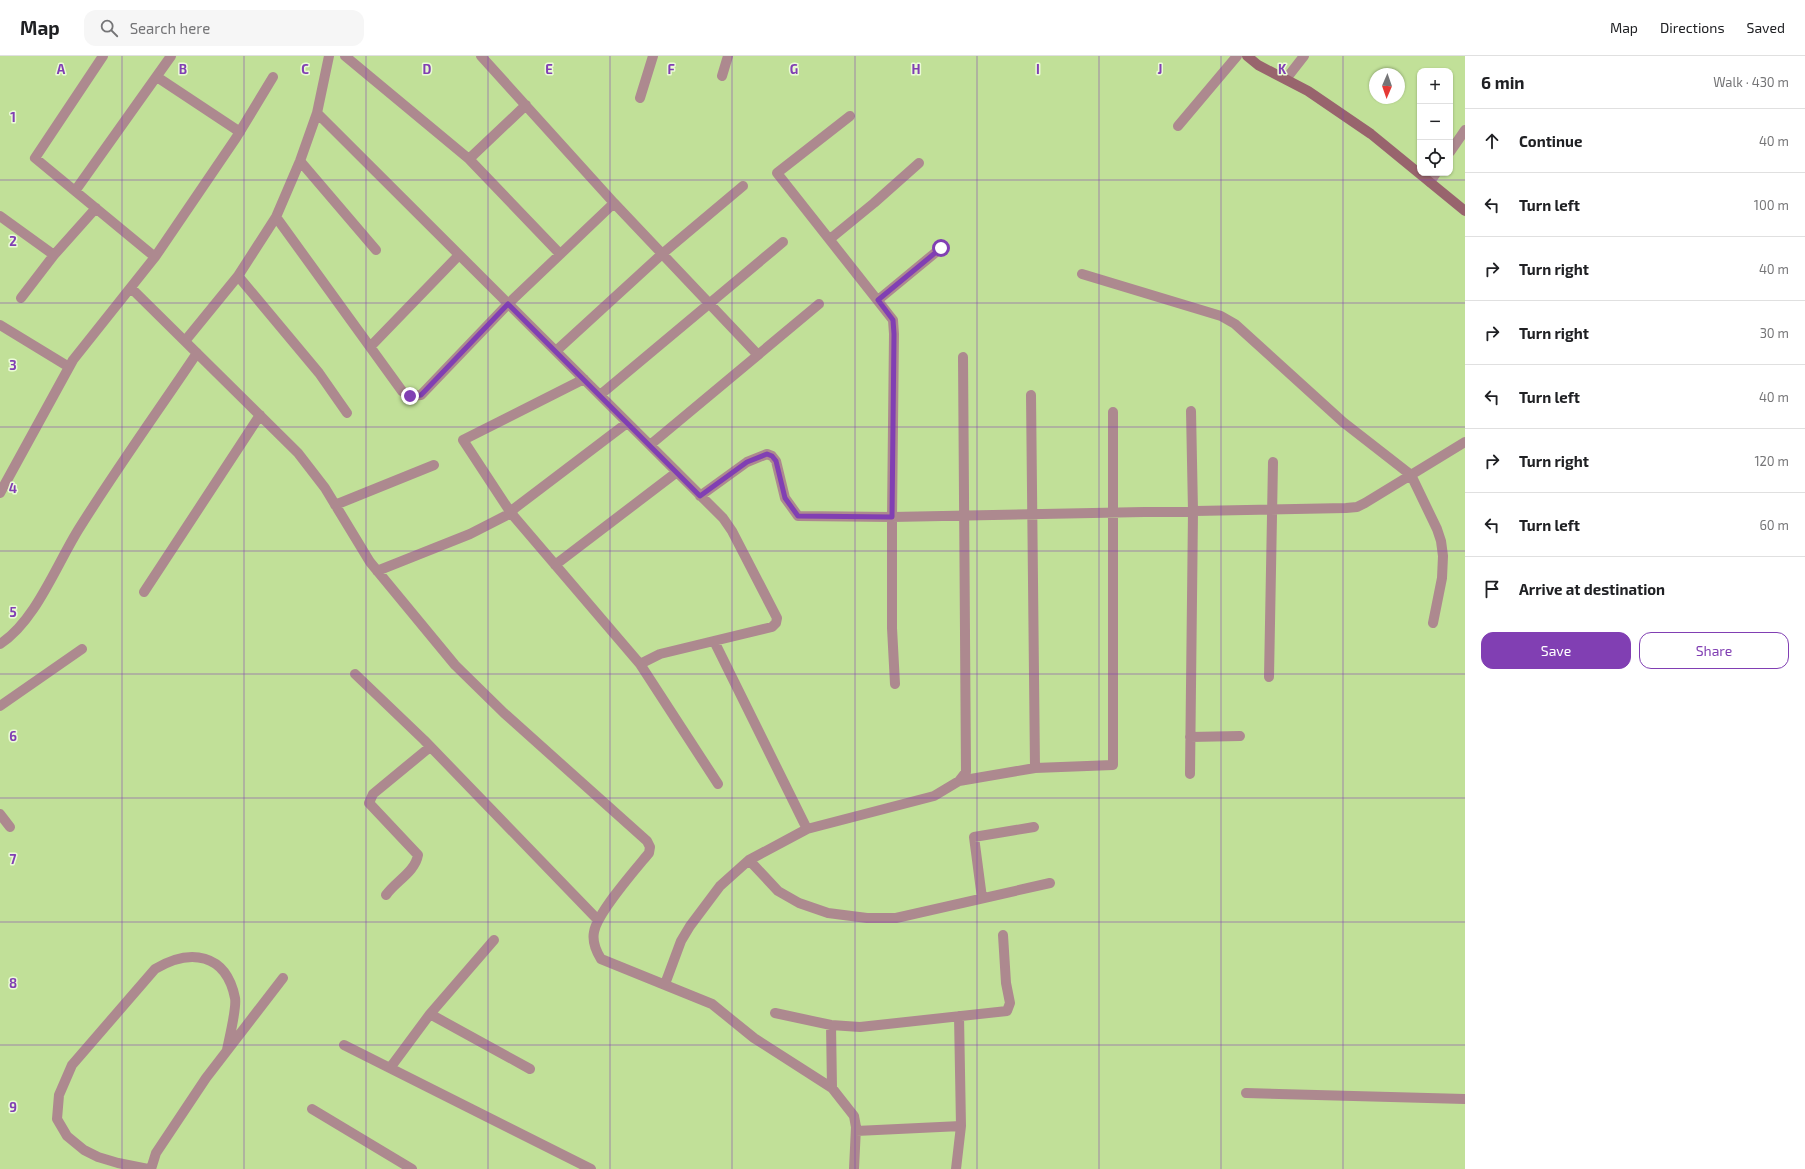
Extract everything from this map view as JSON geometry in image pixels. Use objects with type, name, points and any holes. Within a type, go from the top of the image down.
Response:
[{"type":"street","points":[[103,56],[35,158],[155,257]]},
{"type":"street","points":[[75,191],[171,56]]},
{"type":"street","points":[[185,341],[238,276],[276,217],[300,161],[317,113],[329,56]]},
{"type":"street","points":[[345,56],[469,159],[560,254]]},
{"type":"street","points":[[481,56],[614,203],[758,355]]},
{"type":"street","points":[[640,98],[653,56]]},
{"type":"street","points":[[722,76],[728,56]]},
{"type":"street","points":[[1178,126],[1237,56]]},
{"type":"street","points":[[1247,56],[1258,65],[1308,91],[1372,134],[1465,212]]},
{"type":"street","points":[[1286,79],[1304,56]]},
{"type":"street","points":[[157,77],[240,132]]},
{"type":"street","points":[[0,493],[73,360],[155,257],[240,132],[273,77]]},
{"type":"street","points":[[469,159],[526,105]]},
{"type":"street","points":[[317,113],[723,518],[732,531],[777,618],[776,623],[772,627],[660,654],[640,664]]},
{"type":"street","points":[[850,116],[777,172],[893,320],[892,628],[895,684]]},
{"type":"street","points":[[1453,148],[1465,130]]},
{"type":"street","points":[[300,161],[376,250]]},
{"type":"street","points":[[830,239],[919,163]]},
{"type":"street","points":[[1430,182],[1434,176]]},
{"type":"street","points":[[556,351],[662,254],[743,186]]},
{"type":"street","points":[[276,217],[402,391],[410,396],[421,395],[508,304],[614,203]]},
{"type":"street","points":[[21,298],[54,255],[96,208]]},
{"type":"street","points":[[0,216],[54,255]]},
{"type":"street","points":[[600,395],[783,242]]},
{"type":"street","points":[[878,300],[941,248]]},
{"type":"street","points":[[370,347],[459,255]]},
{"type":"street","points":[[1082,274],[1221,316],[1236,324],[1343,422],[1412,475],[1441,541],[1442,573],[1433,622]]},
{"type":"street","points":[[238,276],[319,373],[347,413]]},
{"type":"street","points":[[131,288],[298,453],[335,505],[370,562],[456,665],[504,713],[646,841],[650,847],[649,853],[598,920],[594,934],[595,950],[601,959],[712,1004],[754,1038],[832,1088],[854,1116],[856,1131],[854,1169]]},
{"type":"street","points":[[650,445],[820,304]]},
{"type":"street","points":[[0,325],[69,367]]},
{"type":"street","points":[[0,644],[28,618],[79,527],[197,353]]},
{"type":"street","points":[[665,984],[681,941],[690,926],[720,886],[749,860],[807,829],[934,796],[960,780],[966,772],[963,357]]},
{"type":"street","points":[[584,379],[463,440],[511,512],[640,664],[718,784]]},
{"type":"street","points":[[1031,395],[1035,768]]},
{"type":"street","points":[[1190,774],[1193,511],[1191,411]]},
{"type":"street","points":[[960,780],[1035,768],[1113,765],[1113,412]]},
{"type":"street","points":[[144,592],[260,415]]},
{"type":"street","points":[[377,571],[470,534],[511,512],[627,422]]},
{"type":"street","points":[[700,496],[747,462],[767,454],[772,456],[776,461],[785,498],[798,516],[892,517],[1357,507],[1465,442]]},
{"type":"street","points":[[1269,677],[1273,462]]},
{"type":"street","points":[[335,505],[434,465]]},
{"type":"street","points":[[555,565],[677,472]]},
{"type":"street","points":[[714,641],[807,829]]},
{"type":"street","points":[[0,706],[82,649]]},
{"type":"street","points":[[355,674],[430,747],[598,920]]},
{"type":"street","points":[[1190,737],[1240,736]]},
{"type":"street","points":[[386,895],[393,885],[417,864],[418,855],[369,803],[374,794],[430,747]]},
{"type":"street","points":[[0,814],[10,827]]},
{"type":"street","points":[[982,898],[974,837],[1034,827]]},
{"type":"street","points":[[749,860],[778,891],[798,904],[828,912],[867,918],[896,918],[1050,883]]},
{"type":"street","points":[[775,1013],[831,1025],[860,1027],[1007,1011],[1010,1004],[1006,983],[1003,935]]},
{"type":"street","points":[[390,1068],[430,1014],[494,940]]},
{"type":"street","points":[[148,1169],[98,1157],[84,1150],[67,1136],[57,1119],[59,1095],[72,1065],[155,970],[170,961],[192,956],[209,960],[226,972],[235,1000],[227,1050]]},
{"type":"street","points":[[151,1169],[156,1153],[206,1078],[283,978]]},
{"type":"street","points":[[430,1014],[530,1069]]},
{"type":"street","points":[[956,1169],[961,1126],[959,1016]]},
{"type":"street","points":[[831,1025],[832,1088]]},
{"type":"street","points":[[344,1045],[592,1169]]},
{"type":"street","points":[[1246,1093],[1465,1099]]},
{"type":"street","points":[[312,1109],[412,1169]]},
{"type":"street","points":[[856,1131],[961,1126]]},
{"type":"route","points":[[410,396],[421,395],[508,304],[700,496],[747,462],[767,454],[772,456],[776,461],[785,498],[798,516],[892,517],[894,334],[893,320],[878,300],[941,248]]}]
